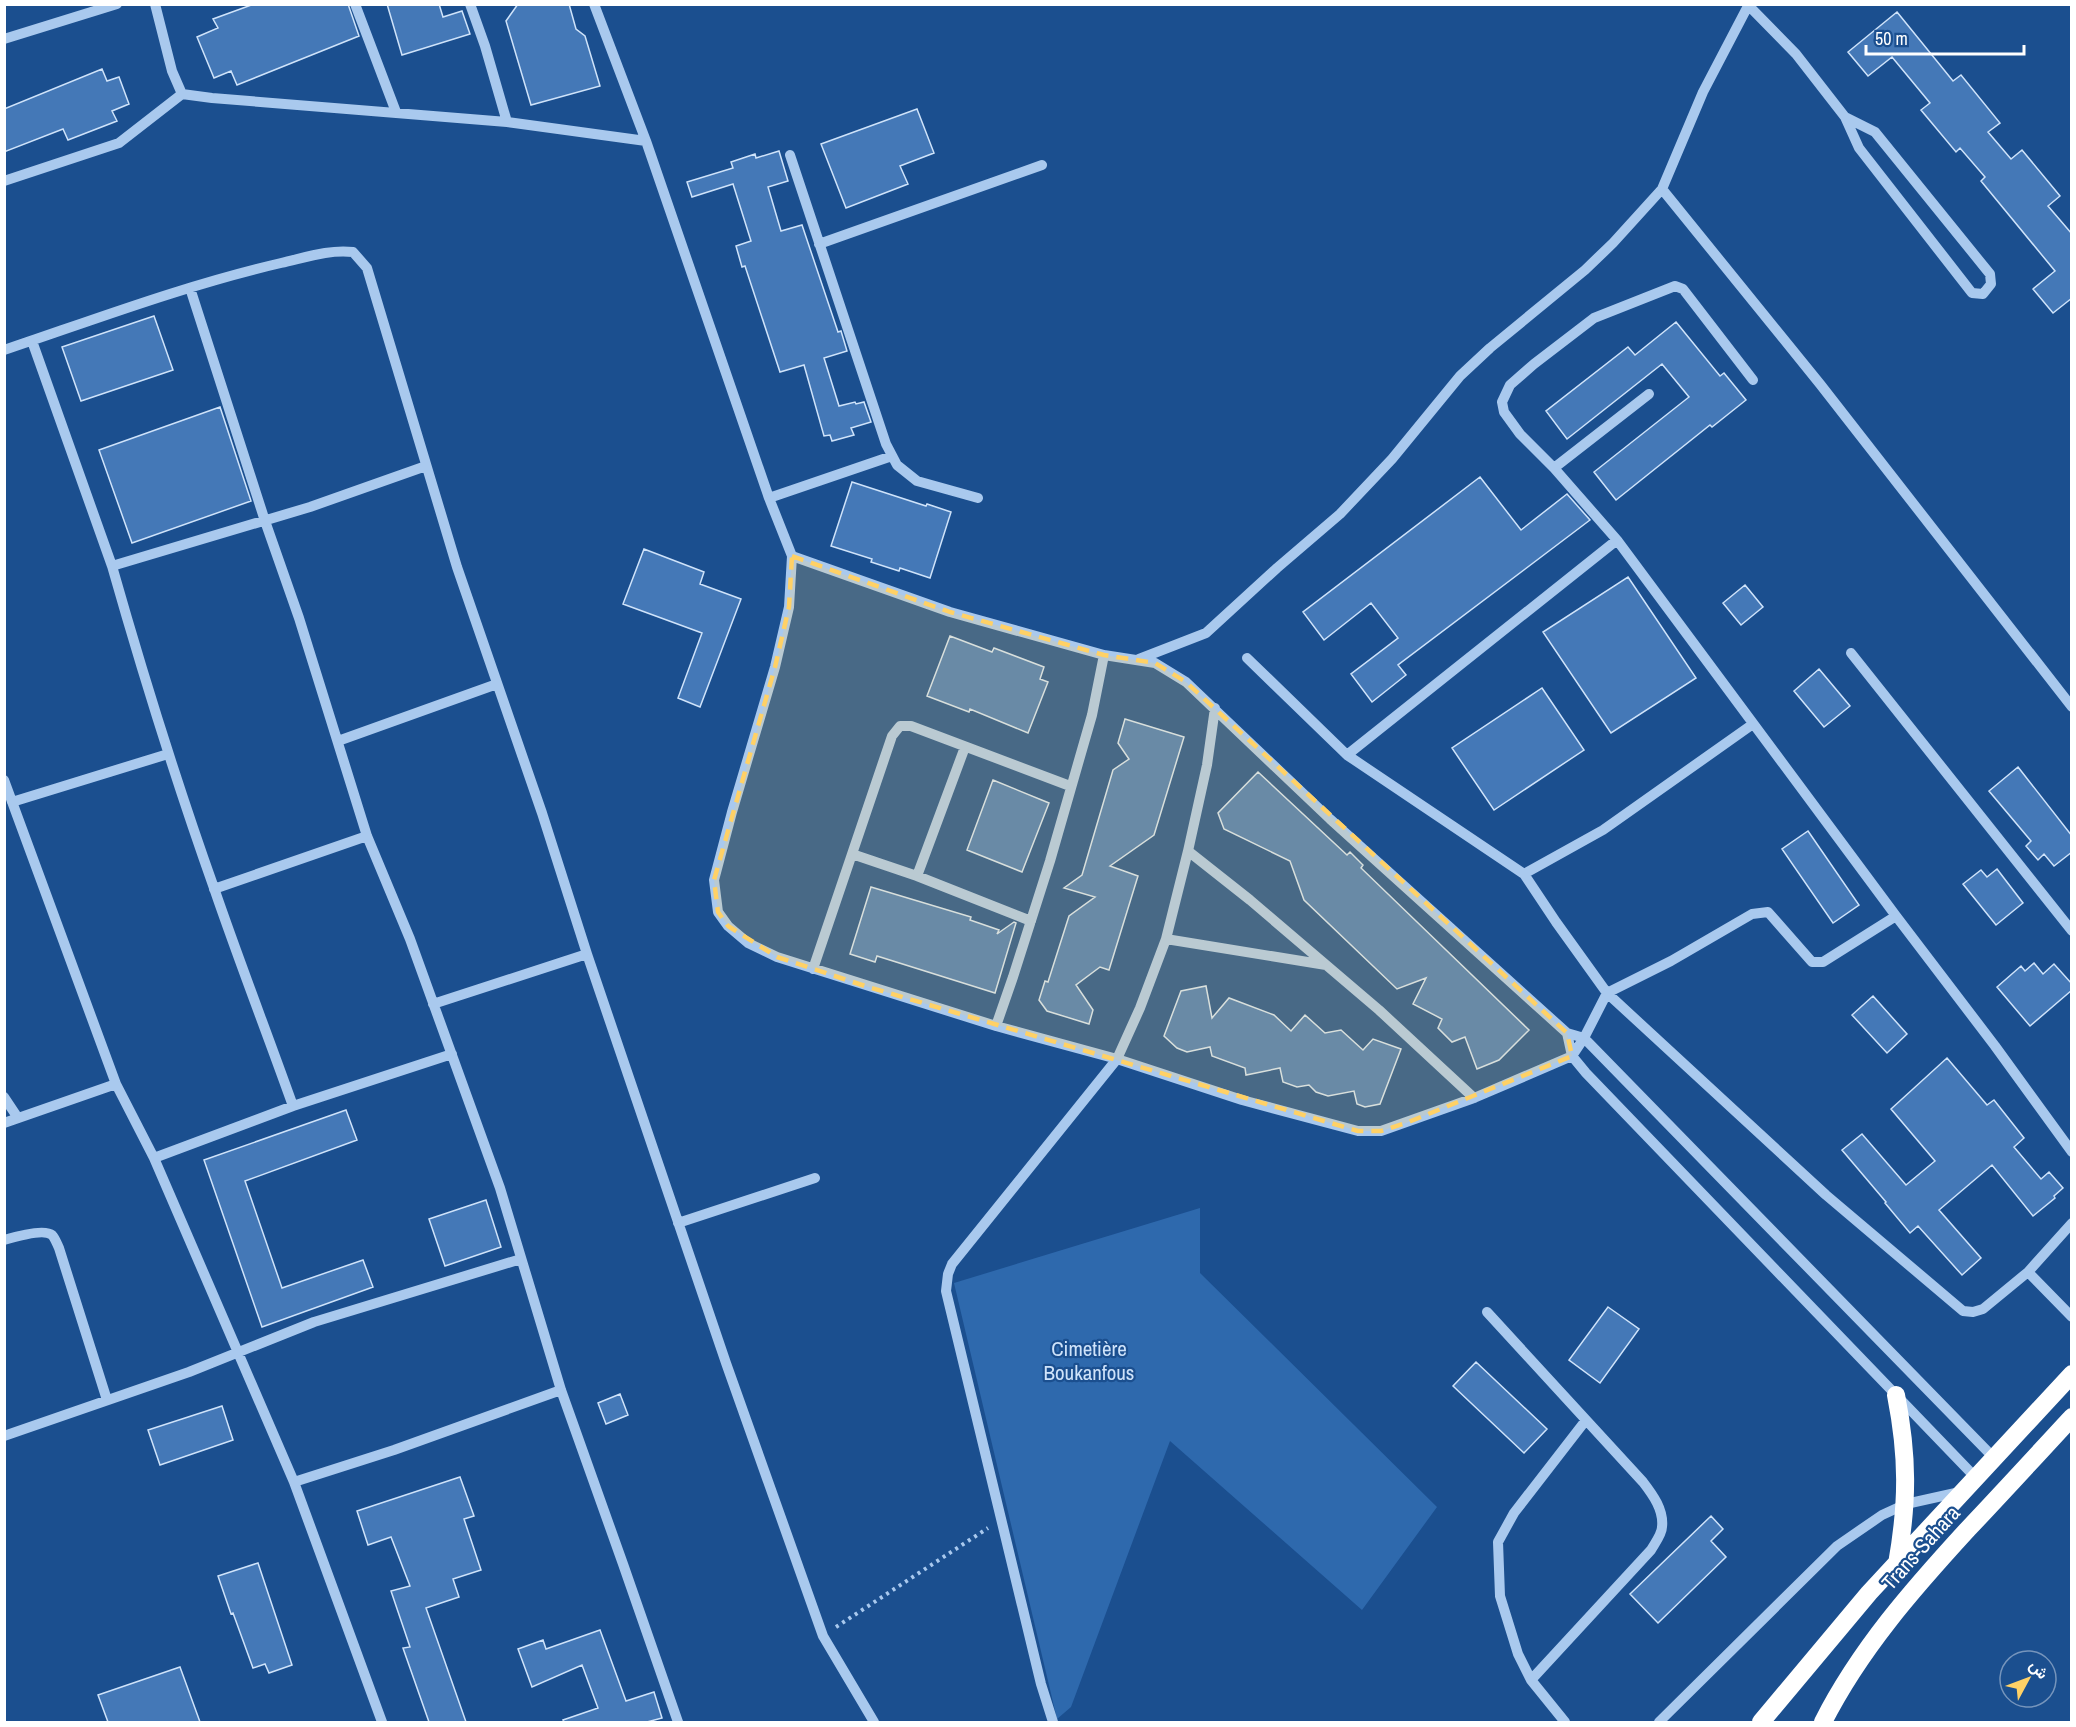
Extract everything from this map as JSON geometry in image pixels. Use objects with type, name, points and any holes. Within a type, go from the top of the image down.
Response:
[{"type":"highway","name":"Trans-Sahara","points":[[1761,1722],[1869,1593],[2072,1374]]},
{"type":"highway","points":[[1896,1395],[1903,1431],[1906,1467],[1906,1504],[1896,1564]]},
{"type":"highway","name":"Trans-Sahara","points":[[1823,1722],[1841,1687],[1873,1640],[1911,1591],[2072,1418]]},
{"type":"street","points":[[4,39],[117,4]]},
{"type":"street","points":[[155,4],[172,71],[182,94]]},
{"type":"street","points":[[356,4],[396,112]]},
{"type":"street","points":[[470,4],[507,122]]},
{"type":"street","points":[[594,4],[646,141],[769,498],[792,556],[789,607],[777,657],[714,880],[718,912],[728,926],[748,943],[777,957],[813,969],[996,1026],[1117,1059],[1242,1100],[1358,1131],[1381,1131],[1474,1098],[1572,1056],[1607,993],[1671,961],[1752,914],[1760,911],[1768,912],[1812,962],[1823,962],[1896,916]]},
{"type":"street","points":[[1137,659],[1206,633],[1340,514],[1392,459],[1460,376],[1613,243],[1662,189],[1703,92],[1749,5],[1796,54],[1845,117],[1859,148],[1972,293],[1983,294],[1991,284],[1990,274],[1875,132],[1845,117]]},
{"type":"street","points":[[4,181],[119,143],[182,94],[507,122],[646,141]]},
{"type":"street","points":[[790,155],[886,444],[892,456],[897,465],[917,481],[978,498]]},
{"type":"street","points":[[819,244],[1042,165]]},
{"type":"street","points":[[1662,189],[1820,384],[2072,707]]},
{"type":"street","points":[[4,350],[190,288],[255,269],[338,250],[353,252],[367,268],[458,567],[678,1223],[823,1636],[874,1722]]},
{"type":"street","points":[[1753,380],[1683,289],[1675,286],[1594,318],[1510,385],[1502,402],[1504,412],[1520,434],[1554,468],[1617,540],[2072,1152]]},
{"type":"street","points":[[190,288],[265,521],[299,618],[367,836],[410,939],[500,1188],[561,1390],[678,1722]]},
{"type":"street","points":[[33,341],[112,566],[168,754],[292,1106]]},
{"type":"street","points":[[1554,468],[1649,394]]},
{"type":"street","points":[[769,498],[892,456]]},
{"type":"street","points":[[112,566],[265,521],[426,466]]},
{"type":"street","points":[[1347,755],[1617,540]]},
{"type":"street","points":[[792,556],[950,612],[1104,655],[1155,663],[1179,677],[1215,708],[1330,819],[1567,1033],[1584,1038],[1995,1459]]},
{"type":"street","points":[[1851,653],[2072,931]]},
{"type":"street","points":[[996,1026],[1050,861],[1092,715],[1104,655]]},
{"type":"street","points":[[1247,658],[1347,755],[1524,874],[1607,993],[1826,1195],[1964,1311],[1973,1312],[1983,1309],[2028,1272],[2072,1223]]},
{"type":"street","points":[[338,741],[497,684]]},
{"type":"street","points":[[1053,1722],[1041,1684],[946,1292],[948,1274],[952,1264],[1117,1059],[1140,1008],[1166,939],[1207,765],[1215,708]]},
{"type":"street","points":[[1524,874],[1603,830],[1753,723]]},
{"type":"street","points":[[813,969],[892,736],[900,726],[911,726],[1070,786]]},
{"type":"street","points":[[917,876],[965,747]]},
{"type":"street","points":[[12,802],[168,754]]},
{"type":"street","points":[[4,780],[116,1084],[154,1158],[294,1482],[382,1722]]},
{"type":"street","points":[[214,889],[367,836]]},
{"type":"street","points":[[1188,851],[1379,1010],[1474,1098]]},
{"type":"street","points":[[852,854],[917,876],[1031,921]]},
{"type":"street","points":[[1166,939],[1326,965]]},
{"type":"street","points":[[433,1004],[586,954]]},
{"type":"street","points":[[1567,1033],[1572,1056],[1595,1082],[1896,1395],[1971,1485],[1906,1504],[1882,1515],[1837,1546],[1659,1722]]},
{"type":"street","points":[[154,1158],[292,1106],[452,1054]]},
{"type":"street","points":[[4,1123],[116,1084]]},
{"type":"street","points":[[4,1096],[18,1118]]},
{"type":"street","points":[[678,1223],[815,1178]]},
{"type":"street","points":[[4,1240],[46,1232],[53,1235],[107,1400]]},
{"type":"street","points":[[4,1436],[189,1372],[314,1322],[521,1259]]},
{"type":"street","points":[[2028,1272],[2072,1317]]},
{"type":"street","points":[[1487,1312],[1643,1482],[1660,1510],[1663,1529],[1651,1550],[1531,1680]]},
{"type":"street","points":[[294,1482],[394,1450],[561,1390]]},
{"type":"street","points":[[1565,1722],[1531,1680],[1518,1654],[1500,1596],[1498,1542],[1514,1513],[1586,1420]]},
{"type":"path","points":[[823,1636],[1001,1520]]},
{"type":"highlighted area","points":[[792,556],[950,612],[1104,655],[1155,663],[1186,682],[1567,1033],[1572,1056],[1406,1123],[1381,1131],[1358,1131],[865,986],[777,957],[728,926],[718,912],[714,880],[775,667],[789,607]]},
{"type":"green space","name":"Cimetière Boukanfous","points":[[1200,1208],[1200,1273],[1437,1507],[1362,1610],[1170,1441],[1071,1707],[1057,1719],[954,1283]]},
{"type":"building","points":[[254,4],[348,4],[359,36],[237,85],[231,71],[214,78],[197,37],[218,28],[213,19]]},
{"type":"building","points":[[387,4],[439,4],[443,17],[462,11],[470,34],[402,55]]},
{"type":"building","points":[[518,4],[569,4],[576,29],[585,36],[600,86],[531,105],[506,21]]},
{"type":"building","points":[[1897,12],[1953,81],[1961,75],[2000,123],[1988,132],[2011,159],[2022,150],[2060,196],[2048,206],[2072,234],[2072,298],[2053,313],[2033,289],[2055,271],[1981,181],[1985,177],[1960,148],[1956,152],[1921,110],[1930,103],[1892,57],[1868,76],[1848,52]]},
{"type":"building","points":[[102,69],[107,81],[119,77],[129,104],[112,111],[117,121],[68,140],[63,129],[4,152],[4,109]]},
{"type":"building","points":[[917,109],[934,153],[900,166],[908,184],[846,208],[821,144]]},
{"type":"building","points":[[779,151],[788,181],[768,187],[781,231],[802,225],[838,332],[841,331],[847,351],[824,358],[839,406],[864,402],[871,422],[851,428],[854,435],[832,441],[830,435],[824,436],[804,365],[780,372],[745,266],[742,267],[736,246],[751,241],[733,184],[692,197],[687,182],[733,168],[731,162],[755,154],[756,158]]},
{"type":"building","points":[[154,316],[173,370],[81,401],[62,347]]},
{"type":"building","points":[[1676,322],[1720,376],[1724,373],[1746,400],[1712,427],[1710,425],[1616,500],[1594,472],[1689,397],[1662,364],[1567,439],[1546,411],[1628,347],[1635,355]]},
{"type":"building","points":[[220,407],[251,501],[132,543],[99,450]]},
{"type":"building","points":[[1480,477],[1521,530],[1567,494],[1590,520],[1398,665],[1406,675],[1372,702],[1351,674],[1398,638],[1371,603],[1324,640],[1303,612]]},
{"type":"building","points":[[852,482],[951,512],[930,578],[871,562],[872,559],[831,546]]},
{"type":"building","points":[[644,549],[704,572],[700,584],[741,599],[700,707],[678,698],[702,633],[623,604]]},
{"type":"building","points":[[1628,577],[1696,678],[1611,733],[1543,632]]},
{"type":"building","points":[[1745,585],[1763,607],[1741,625],[1723,603]]},
{"type":"building","points":[[950,636],[992,652],[994,648],[1044,667],[1040,679],[1048,682],[1028,733],[970,709],[969,712],[927,696]]},
{"type":"building","points":[[1819,669],[1850,706],[1824,727],[1794,691]]},
{"type":"building","points":[[1542,688],[1584,750],[1494,810],[1452,748]]},
{"type":"building","points":[[1125,719],[1184,737],[1154,835],[1110,866],[1138,876],[1109,970],[1100,967],[1076,985],[1093,1010],[1089,1024],[1047,1011],[1039,1000],[1045,981],[1048,982],[1069,916],[1095,897],[1064,888],[1082,875],[1113,770],[1129,759],[1118,743]]},
{"type":"building","points":[[2018,767],[2072,836],[2072,852],[2054,866],[2044,854],[2038,860],[2026,846],[2031,841],[1989,791]]},
{"type":"building","points":[[1258,772],[1347,855],[1350,852],[1363,865],[1361,868],[1529,1030],[1499,1060],[1477,1069],[1465,1037],[1452,1042],[1438,1028],[1442,1019],[1413,1004],[1426,978],[1397,989],[1304,900],[1290,861],[1224,829],[1218,813]]},
{"type":"building","points":[[993,780],[1049,803],[1022,872],[967,850]]},
{"type":"building","points":[[1808,831],[1859,905],[1833,923],[1782,849]]},
{"type":"building","points":[[1997,869],[2023,903],[1996,925],[1963,884],[1981,870],[1987,877]]},
{"type":"building","points":[[871,887],[971,917],[970,920],[999,930],[997,934],[1014,922],[1016,923],[995,993],[877,956],[875,962],[850,954]]},
{"type":"building","points":[[2034,963],[2043,974],[2054,964],[2072,984],[2072,990],[2030,1026],[1997,987],[2021,966],[2025,971]]},
{"type":"building","points":[[1206,986],[1212,1018],[1229,998],[1274,1015],[1291,1031],[1305,1015],[1325,1033],[1341,1030],[1363,1050],[1373,1039],[1401,1049],[1380,1104],[1365,1107],[1357,1104],[1354,1091],[1328,1096],[1316,1092],[1309,1085],[1297,1087],[1283,1082],[1280,1068],[1246,1075],[1245,1068],[1212,1056],[1210,1047],[1187,1052],[1177,1048],[1164,1036],[1181,991]]},
{"type":"building","points":[[1873,996],[1907,1034],[1887,1053],[1852,1015]]},
{"type":"building","points":[[1947,1058],[1987,1105],[1994,1100],[2024,1138],[2014,1147],[2041,1179],[2049,1172],[2063,1188],[2054,1196],[2055,1198],[2033,1216],[1992,1165],[1939,1210],[1981,1258],[1962,1275],[1918,1226],[1910,1233],[1842,1150],[1862,1134],[1906,1185],[1935,1161],[1891,1109]]},
{"type":"building","points":[[346,1110],[357,1140],[245,1181],[282,1288],[363,1260],[373,1287],[262,1327],[204,1160]]},
{"type":"building","points":[[486,1200],[501,1247],[445,1266],[429,1219]]},
{"type":"building","points":[[1608,1307],[1639,1329],[1600,1383],[1569,1360]]},
{"type":"building","points":[[1476,1362],[1547,1429],[1524,1453],[1453,1386]]},
{"type":"building","points":[[620,1394],[628,1415],[606,1424],[598,1403]]},
{"type":"building","points":[[222,1406],[233,1440],[160,1465],[148,1430]]},
{"type":"building","points":[[460,1477],[474,1516],[464,1519],[481,1570],[453,1579],[459,1597],[426,1608],[466,1722],[429,1722],[403,1648],[410,1647],[391,1591],[410,1586],[391,1537],[368,1545],[357,1511]]},
{"type":"building","points":[[1711,1516],[1723,1529],[1711,1541],[1726,1557],[1658,1623],[1630,1594]]},
{"type":"building","points":[[258,1563],[292,1665],[269,1673],[265,1664],[253,1668],[218,1576]]},
{"type":"building","points":[[600,1630],[626,1701],[654,1692],[662,1718],[647,1722],[564,1722],[563,1720],[598,1708],[582,1665],[532,1687],[518,1649],[543,1640],[546,1649]]},
{"type":"building","points":[[180,1667],[200,1722],[108,1722],[98,1695]]}]
